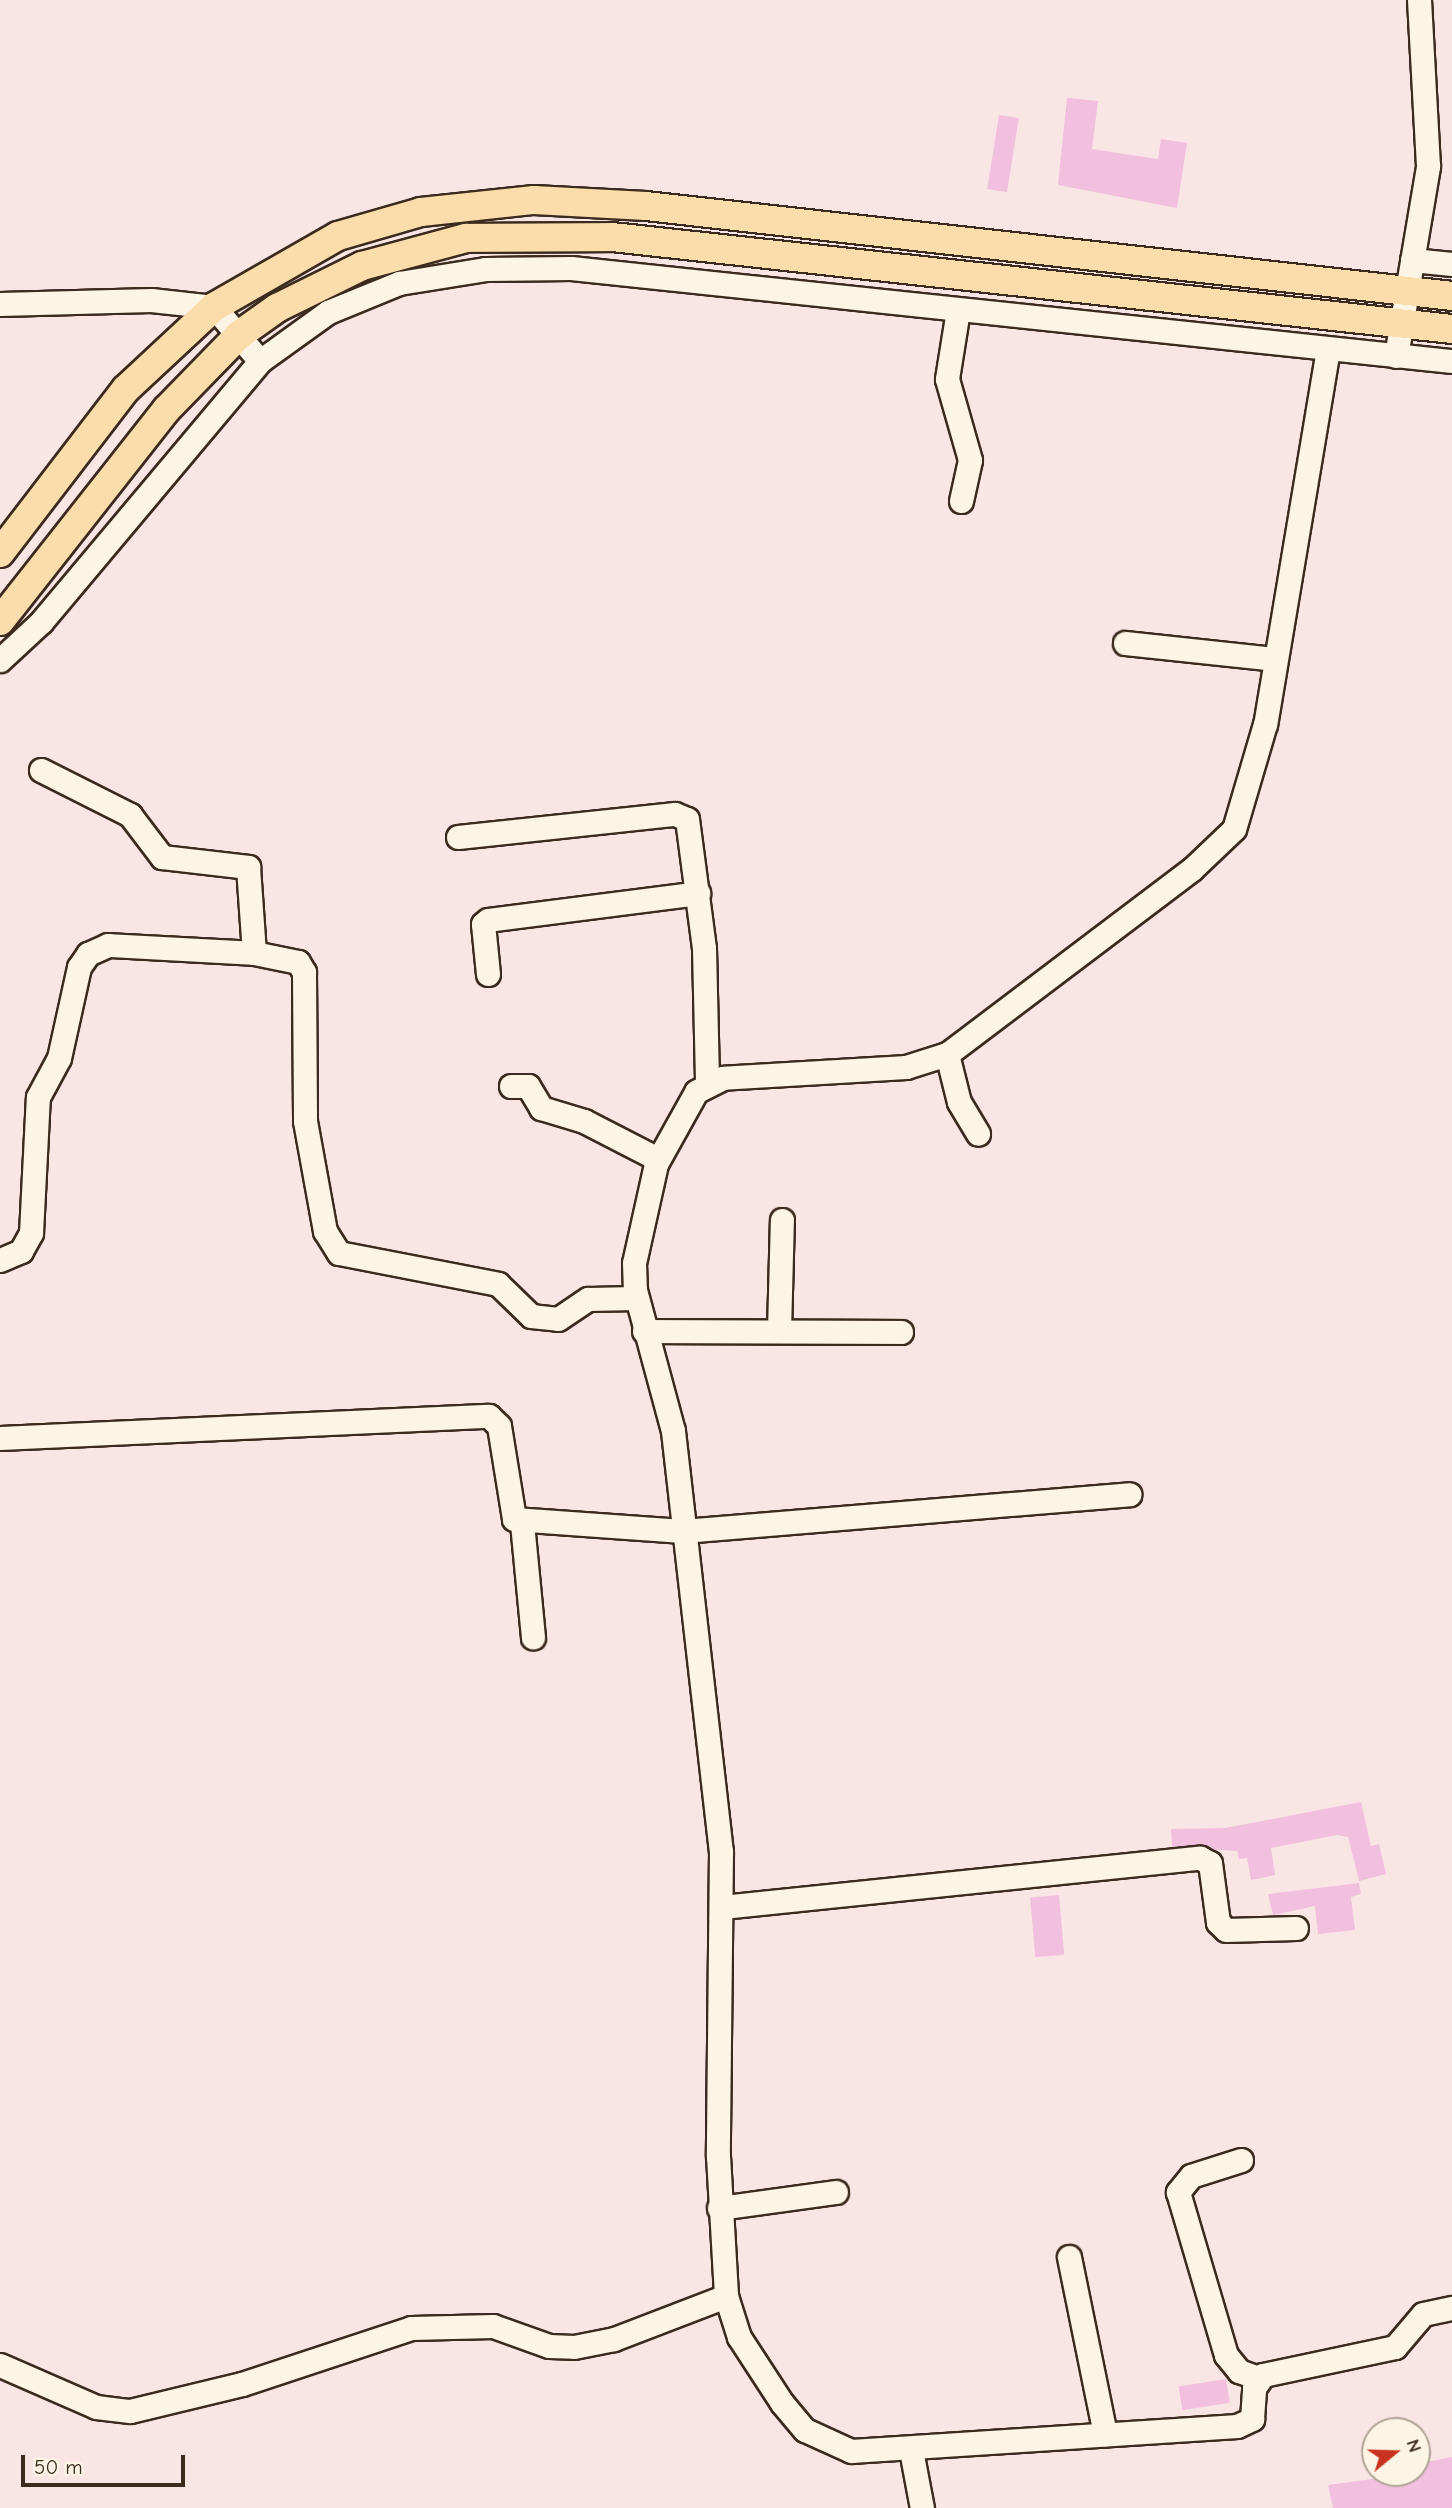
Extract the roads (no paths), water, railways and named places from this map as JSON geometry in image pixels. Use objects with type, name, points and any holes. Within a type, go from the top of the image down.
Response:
[{"type":"main road","points":[[0,553],[126,389],[214,307],[338,236],[378,222],[474,203],[534,200],[646,206],[1452,296]]},
{"type":"main road","points":[[0,621],[159,419],[239,335],[277,308],[362,266],[466,238],[528,234],[612,237],[1452,329]]},
{"type":"street","points":[[1396,356],[1399,324],[1428,166],[1419,0]]},
{"type":"street","points":[[1412,260],[1452,264]]},
{"type":"street","points":[[0,660],[41,622],[260,361],[359,297],[485,268],[571,268],[1452,361]]},
{"type":"street","points":[[0,304],[152,300],[214,307],[260,361]]},
{"type":"street","points":[[958,310],[947,379],[970,460],[961,501]]},
{"type":"street","points":[[707,1084],[906,1068],[947,1054],[1192,869],[1234,829],[1254,775],[1328,349]]},
{"type":"street","points":[[1125,643],[1274,659]]},
{"type":"street","points":[[41,770],[72,783],[130,815],[162,857],[248,867],[254,953]]},
{"type":"street","points":[[458,838],[683,816],[698,894],[709,1018],[707,1084],[671,1129],[658,1159],[634,1263],[636,1298],[669,1407],[717,1805],[722,1907],[719,2208],[726,2296],[759,2374],[805,2430],[851,2451],[911,2450],[1247,2423],[1258,2378]]},
{"type":"street","points":[[488,974],[483,924],[488,920],[698,894]]},
{"type":"street","points":[[0,1259],[21,1251],[31,1233],[38,1097],[59,1058],[79,967],[88,954],[108,945],[254,953],[298,962],[304,972],[305,1121],[325,1231],[339,1253],[499,1284],[531,1317],[558,1319],[588,1300],[636,1298]]},
{"type":"street","points":[[947,1054],[959,1102],[978,1134]]},
{"type":"street","points":[[511,1086],[528,1086],[543,1110],[584,1121],[658,1159]]},
{"type":"street","points":[[779,1331],[782,1220]]},
{"type":"street","points":[[645,1331],[901,1332]]},
{"type":"street","points":[[0,1438],[489,1416],[499,1426],[510,1512],[522,1522],[683,1531],[1129,1494]]},
{"type":"street","points":[[522,1522],[533,1637]]},
{"type":"street","points":[[722,1907],[1200,1858],[1210,1863],[1219,1922],[1226,1930],[1296,1928]]},
{"type":"street","points":[[1241,2160],[1191,2176],[1178,2192],[1226,2355],[1239,2371],[1258,2378],[1395,2347],[1423,2314],[1452,2308]]},
{"type":"street","points":[[719,2208],[836,2192]]},
{"type":"street","points":[[1069,2258],[1105,2434]]},
{"type":"street","points":[[0,2365],[96,2407],[130,2412],[242,2384],[411,2328],[493,2326],[549,2346],[574,2347],[614,2339],[726,2296]]},
{"type":"street","points":[[911,2450],[922,2508]]}]
